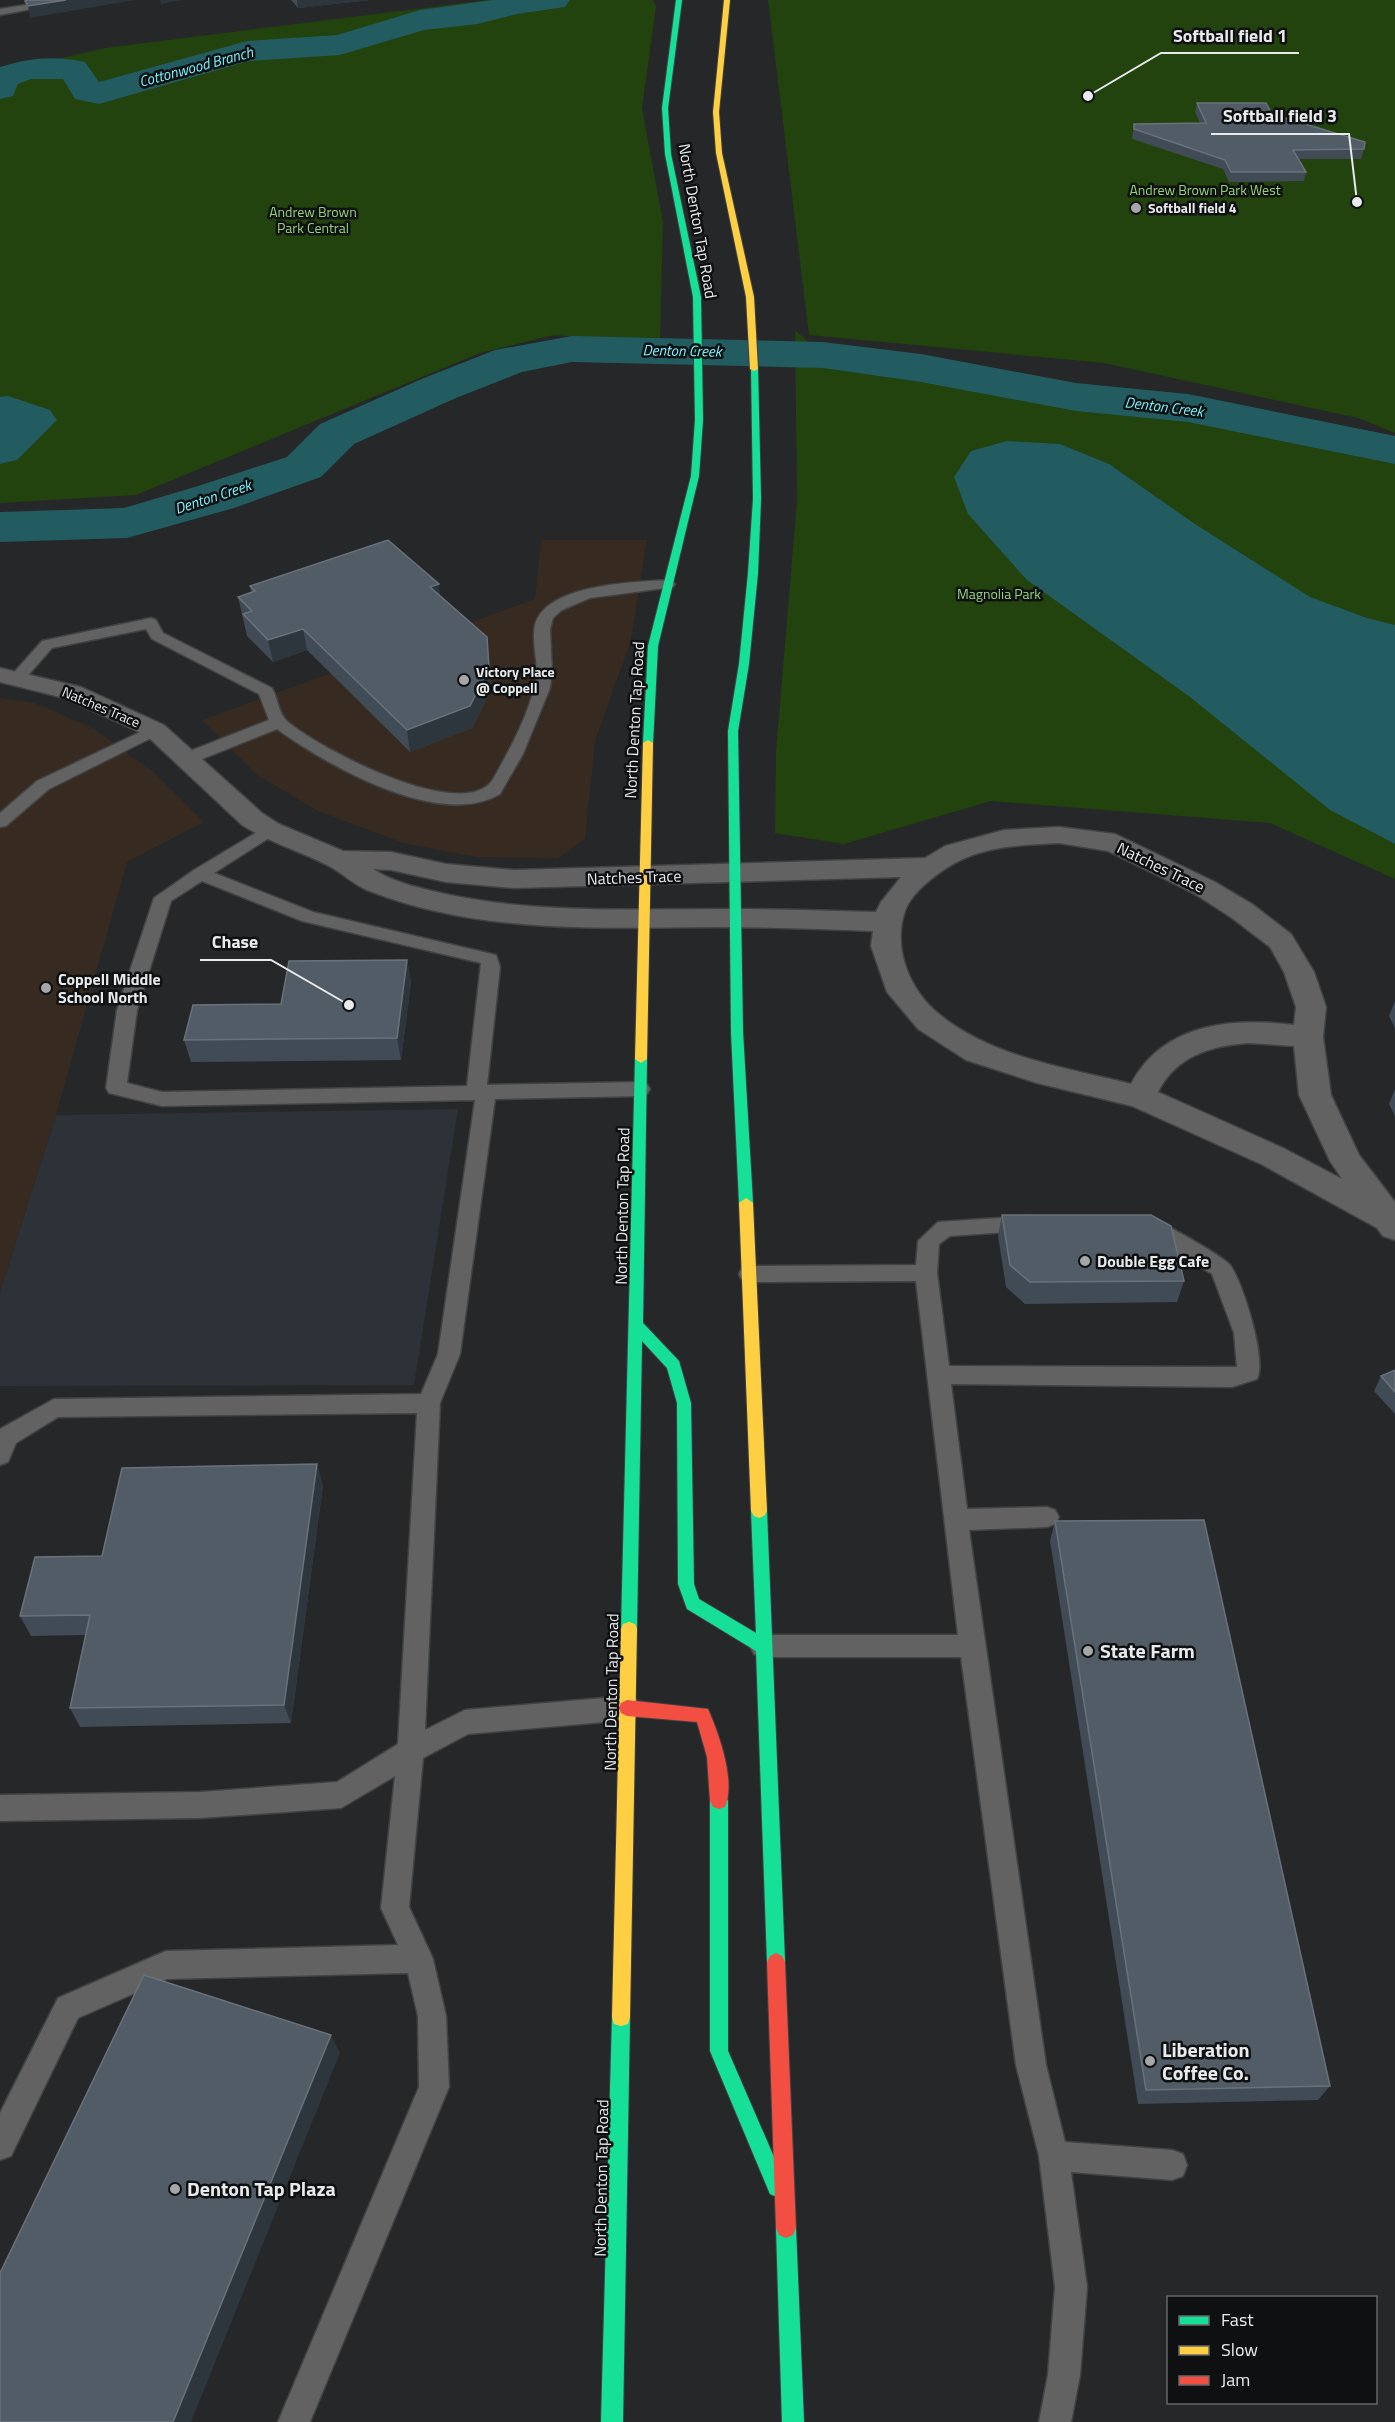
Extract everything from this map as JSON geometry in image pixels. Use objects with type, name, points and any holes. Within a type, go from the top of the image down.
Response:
[{"type":"main road","name":"North Denton Tap Road","points":[[612,2422],[643,919],[653,646],[695,476],[699,420],[697,297],[665,108],[679,3]]},
{"type":"main road","name":"North Denton Tap Road","points":[[727,4],[714,153],[750,297],[757,421],[757,499],[753,573],[744,664],[733,731],[737,1032],[750,1274],[793,2422]]},
{"type":"main road","points":[[636,1325],[674,1365],[684,1403],[686,1584],[693,1604],[700,1611],[764,1646]]},
{"type":"main road","points":[[627,1708],[702,1715],[712,1735],[719,1774],[719,2050],[785,2206]]},
{"type":"street","name":"Natches Trace","points":[[9,676],[72,692],[155,730],[252,819],[269,830],[339,860],[375,883],[418,897],[495,913],[554,918],[735,918],[889,922]]},
{"type":"street","name":"Natches Trace","points":[[1059,835],[1115,843],[1205,888],[1242,911],[1281,941],[1299,972],[1311,1007],[1308,1037],[1315,1095],[1346,1161],[1391,1223],[1272,1156],[1140,1097],[1037,1071],[977,1052],[929,1022],[897,985],[885,946],[891,908],[916,876],[955,852],[1004,838],[1059,835]]},
{"type":"street","name":"Natches Trace","points":[[339,860],[391,861],[446,873],[514,879],[930,867]]},
{"type":"street","points":[[1140,1097],[1156,1069],[1183,1048],[1220,1035],[1263,1031],[1308,1037]]},
{"type":"lane","points":[[0,12],[74,0]]},
{"type":"lane","points":[[9,676],[47,644],[152,623],[157,636],[266,691],[279,722],[393,787],[451,799],[493,792],[507,774],[544,682],[542,629],[546,616],[560,605],[577,597],[629,587],[668,584]]},
{"type":"lane","points":[[186,759],[279,722]]},
{"type":"lane","points":[[0,822],[44,785],[155,730]]},
{"type":"lane","points":[[269,830],[163,898],[127,1010],[117,1088],[162,1100],[640,1089]]},
{"type":"lane","points":[[200,874],[308,917],[489,959],[491,967],[481,1093],[449,1354],[429,1403],[411,1751],[395,1908],[419,1959],[432,2016],[434,2086],[294,2422]]},
{"type":"lane","points":[[1055,2422],[1064,2375],[1071,2287],[1054,2156],[1031,2065],[956,1520],[926,1273],[929,1241],[945,1228],[1009,1224],[1056,1225]]},
{"type":"lane","points":[[940,1376],[1232,1378],[1249,1373],[1245,1333],[1221,1269],[1150,1226],[1126,1226]]},
{"type":"lane","points":[[750,1274],[926,1273]]},
{"type":"lane","points":[[0,1455],[6,1437],[54,1408],[429,1403]]},
{"type":"lane","points":[[956,1520],[1047,1517]]},
{"type":"lane","points":[[764,1646],[973,1646]]},
{"type":"lane","points":[[0,1808],[200,1805],[341,1795],[411,1751],[465,1722],[627,1708]]},
{"type":"lane","points":[[0,2145],[68,2008],[166,1965],[419,1959]]},
{"type":"lane","points":[[1054,2156],[1172,2165]]},
{"type":"shaded area","name":"Victory Place @ Coppell","points":[[541,540],[647,540],[631,640],[595,741],[585,839],[558,858],[476,857],[403,843],[318,811],[257,775],[202,720],[535,599]]},
{"type":"shaded area","name":"Coppell Middle School North","points":[[0,698],[35,703],[94,729],[152,771],[204,822],[127,862],[56,1115],[0,1292]]},
{"type":"shaded area","points":[[458,1109],[414,1385],[0,1386],[0,1292],[56,1115]]},
{"type":"green space","name":"Andrew Brown Park Central","points":[[488,0],[653,0],[656,6],[642,108],[663,222],[660,341],[554,335],[480,353],[136,495],[0,503],[0,72],[105,48]]},
{"type":"green space","name":"Andrew Brown Park West","points":[[768,0],[1395,0],[1395,433],[1358,418],[1104,363],[809,335]]},
{"type":"green space","name":"Magnolia Park","points":[[795,330],[823,355],[921,368],[1076,397],[1188,408],[1395,450],[1395,879],[1270,823],[991,801],[844,844],[775,833],[776,751],[797,501]]},
{"type":"water","points":[[1007,441],[1060,444],[1109,464],[1195,524],[1310,597],[1367,618],[1395,625],[1395,844],[1330,810],[1190,697],[1027,580],[968,514],[954,477],[971,451]]},
{"type":"building","points":[[66,0],[28,6],[25,1]]},
{"type":"building","points":[[1197,103],[1266,103],[1272,114],[1365,142],[1364,149],[1293,150],[1306,172],[1231,172],[1225,160],[1134,129],[1134,124],[1206,123]]},
{"type":"building","points":[[388,540],[439,584],[430,587],[487,637],[489,668],[470,706],[407,730],[303,629],[268,640],[243,614],[252,611],[238,597],[255,591],[250,586]]},
{"type":"building","points":[[407,960],[397,1038],[184,1040],[193,1005],[281,1004],[289,961]]},
{"type":"building","name":"Double Egg Cafe","points":[[1002,1215],[1151,1215],[1171,1226],[1184,1281],[1030,1282],[1010,1265]]},
{"type":"building","points":[[1395,1370],[1395,1392],[1381,1376]]},
{"type":"building","points":[[317,1464],[284,1705],[70,1708],[90,1615],[20,1616],[35,1557],[102,1556],[122,1468]]},
{"type":"building","points":[[1204,1520],[1330,2086],[1146,2090],[1055,1521]]},
{"type":"building","name":"Denton Tap Plaza","points":[[144,1975],[331,2035],[173,2422],[0,2422],[0,2273]]},
{"type":"waterway","name":"Cottonwood Branch","points":[[0,88],[1,78],[28,69],[73,69],[88,91],[99,93],[247,51],[340,45],[420,20],[478,14],[515,4],[554,0]]},
{"type":"waterway","name":"Denton Creek","points":[[0,527],[127,523],[216,497],[304,467],[337,434],[440,388],[511,360],[572,349],[823,355],[921,368],[1076,397],[1188,408],[1395,450]]},
{"type":"waterway","name":"Cottonwood Branch","points":[[0,411],[8,410],[33,420],[0,450]]},
{"type":"traffic: fast","points":[[648,743],[653,646],[695,476],[699,420],[697,297],[668,154],[665,108],[679,0]]},
{"type":"traffic: fast","points":[[746,1203],[737,1032],[733,731],[744,664],[753,573],[757,499],[754,369]]},
{"type":"traffic: fast","points":[[629,1629],[641,1059]]},
{"type":"traffic: fast","points":[[636,1325],[674,1365],[684,1403],[686,1584],[693,1604],[763,1646]]},
{"type":"traffic: fast","points":[[759,1511],[776,1962]]},
{"type":"traffic: fast","points":[[719,1801],[719,2051],[777,2187]]},
{"type":"traffic: fast","points":[[612,2422],[621,2017]]},
{"type":"traffic: fast","points":[[786,2228],[793,2422]]},
{"type":"traffic: slow","points":[[727,0],[716,112],[719,153],[750,297],[754,369]]},
{"type":"traffic: slow","points":[[641,1059],[648,743]]},
{"type":"traffic: slow","points":[[746,1203],[759,1511]]},
{"type":"traffic: slow","points":[[621,2017],[629,1629]]},
{"type":"traffic: jam","points":[[627,1708],[702,1715],[711,1736],[716,1757],[719,1801]]},
{"type":"traffic: jam","points":[[776,1962],[786,2228]]},
{"type":"place","name":"Softball field 1","points":[[1088,96]]},
{"type":"place","name":"Softball field 3","points":[[1357,202]]},
{"type":"place","name":"Softball field 4","points":[[1136,208]]},
{"type":"place","name":"Victory Place @ Coppell","points":[[464,680]]},
{"type":"place","name":"Coppell Middle School North","points":[[46,988]]},
{"type":"place","name":"Chase","points":[[349,1005]]},
{"type":"place","name":"Double Egg Cafe","points":[[1085,1261]]},
{"type":"place","name":"State Farm","points":[[1088,1651]]},
{"type":"place","name":"Liberation Coffee Co.","points":[[1150,2061]]},
{"type":"place","name":"Denton Tap Plaza","points":[[175,2189]]}]
